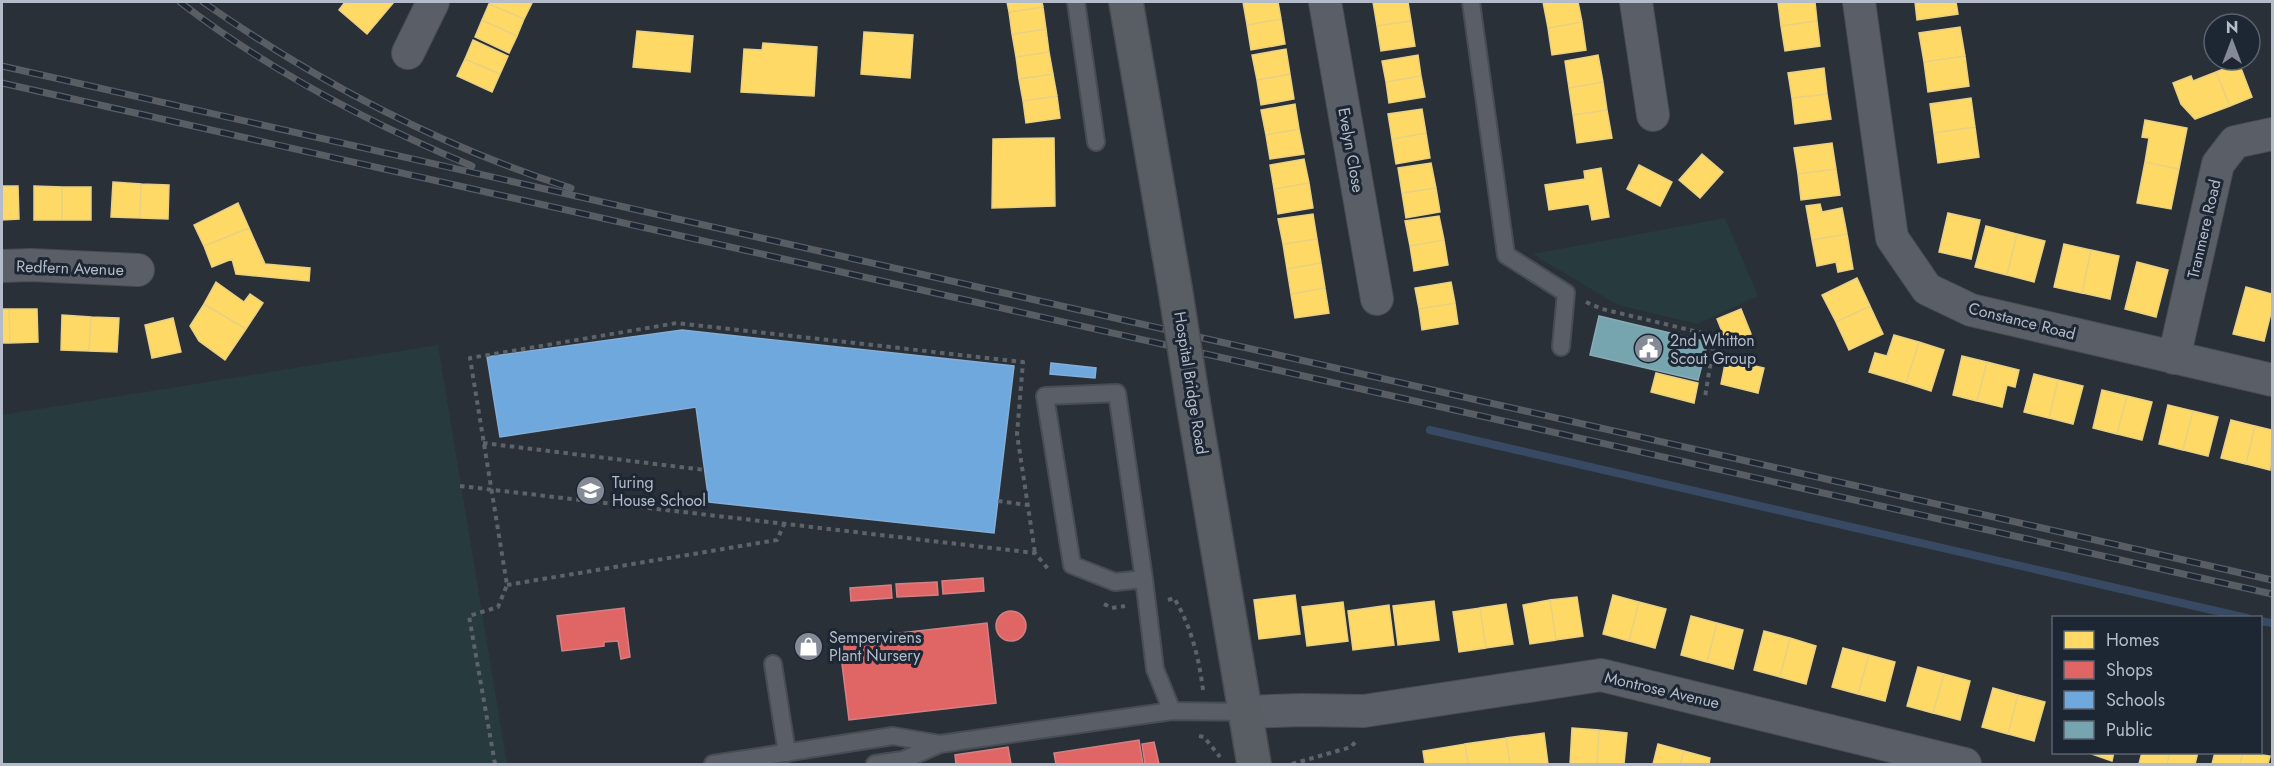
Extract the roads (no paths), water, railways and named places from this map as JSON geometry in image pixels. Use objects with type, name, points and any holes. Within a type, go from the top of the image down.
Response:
[{"type":"main road","name":"Hospital Bridge Road","points":[[1126,2],[1254,765]]},
{"type":"street","points":[[408,53],[433,2]]},
{"type":"street","name":"Evelyn Close","points":[[1325,2],[1377,299]]},
{"type":"street","points":[[1636,2],[1653,115]]},
{"type":"street","name":"Constance Road","points":[[1859,2],[1892,238],[1927,289],[1971,310],[2272,380]]},
{"type":"street","name":"Tranmere Road","points":[[2174,358],[2218,164],[2235,142],[2272,135]]},
{"type":"street","name":"Redfern Avenue","points":[[2,266],[31,265],[138,270]]},
{"type":"street","name":"Montrose Avenue","points":[[1246,712],[1364,711],[1600,675],[1965,765]]},
{"type":"lane","points":[[1076,2],[1096,142]]},
{"type":"lane","points":[[1471,2],[1506,255],[1566,293],[1561,347]]},
{"type":"lane","points":[[1144,579],[1115,582],[1072,565],[1068,552],[1045,396],[1117,393],[1144,579],[1155,669],[1172,711]]},
{"type":"lane","points":[[773,664],[787,753]]},
{"type":"lane","points":[[875,765],[903,760],[940,744],[1172,711],[1246,712]]},
{"type":"lane","points":[[713,765],[893,736],[940,744]]},
{"type":"waterway","points":[[1430,430],[2238,616]]},
{"type":"waterway","points":[[2262,621],[2272,623]]},
{"type":"railway","points":[[180,2],[248,50],[320,93],[395,132],[472,166]]},
{"type":"railway","points":[[203,2],[290,58],[380,109],[474,152],[571,188]]},
{"type":"railway","points":[[2,66],[2272,580]]},
{"type":"railway","points":[[2,83],[2272,594]]},
{"type":"place","name":"2nd Whitton Scout Group","points":[[1649,349]]},
{"type":"place","name":"Turing House School","points":[[591,491]]},
{"type":"place","name":"Sempervirens Plant Nursery","points":[[808,646]]}]
